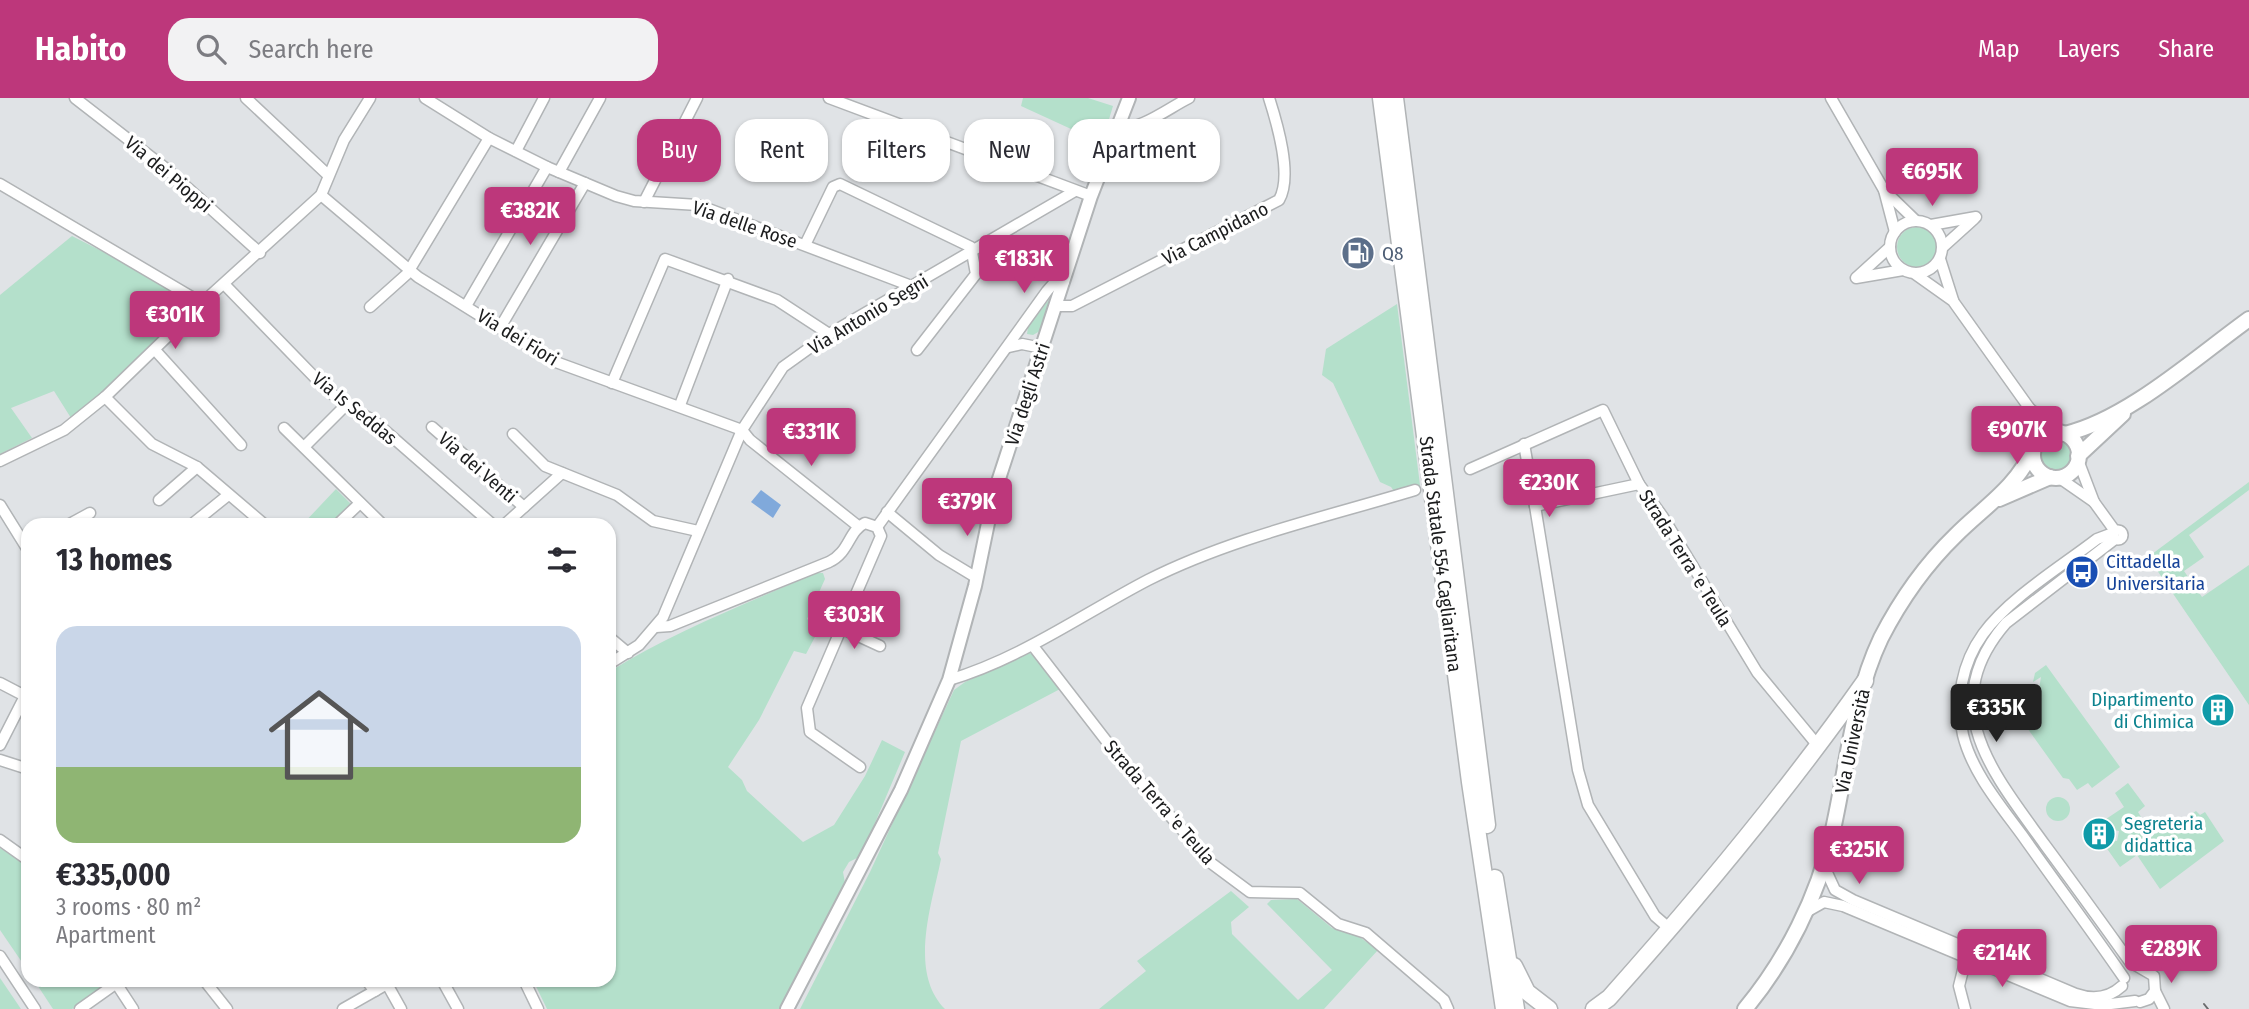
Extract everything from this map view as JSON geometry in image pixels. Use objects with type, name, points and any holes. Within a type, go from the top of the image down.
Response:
[{"type":"highway","points":[[1376,98],[1382,166],[1380,178]]},
{"type":"highway","name":"Strada Statale 554 Cagliaritana","points":[[1381,98],[1470,782],[1504,1009]]},
{"type":"highway","name":"Strada Statale 554 Cagliaritana","points":[[1395,98],[1487,824],[1516,1009]]},
{"type":"highway","points":[[1396,290],[1402,299],[1405,320],[1411,325]]},
{"type":"highway","points":[[1594,1009],[1609,998],[1721,871],[1819,747],[1865,681]]},
{"type":"highway","points":[[1507,952],[1527,992],[1549,1009]]},
{"type":"main road","points":[[2139,398],[2078,458],[2069,473],[2054,477],[2037,468],[2036,444],[2049,433],[2063,433],[2088,427],[2139,398],[2249,319]]},
{"type":"main road","points":[[2063,433],[2074,441],[2078,458]]},
{"type":"main road","name":"Via Università","points":[[1745,1009],[1781,958],[1824,864],[1865,681],[1881,640],[1916,581],[1958,533],[2000,499],[2026,467],[2036,444]]},
{"type":"main road","name":"Via Università","points":[[2000,499],[2054,477]]},
{"type":"street","name":"Via dei Pioppi","points":[[75,98],[169,171],[260,253]]},
{"type":"street","points":[[246,98],[328,176]]},
{"type":"street","points":[[0,461],[64,430],[105,397],[320,195],[344,141],[370,98]]},
{"type":"street","name":"Via delle Rose","points":[[425,98],[489,138],[547,167],[616,196],[644,202],[698,205],[914,287]]},
{"type":"street","points":[[516,151],[544,98]]},
{"type":"street","points":[[559,172],[600,98]]},
{"type":"street","points":[[644,202],[697,98]]},
{"type":"street","points":[[829,98],[964,143],[1091,196]]},
{"type":"street","name":"Via degli Astri","points":[[1121,119],[1129,98]]},
{"type":"street","points":[[1149,119],[1189,98]]},
{"type":"street","name":"Via Campidano","points":[[1056,306],[1072,306],[1279,200],[1283,189],[1282,156],[1269,98]]},
{"type":"street","points":[[1831,98],[1884,190],[1895,232],[1890,247],[1856,278],[1903,270]]},
{"type":"street","points":[[370,307],[409,270],[489,138]]},
{"type":"street","points":[[466,306],[547,167]]},
{"type":"street","name":"Via degli Astri","points":[[787,1009],[901,790],[949,680],[977,578],[994,494],[1096,182]]},
{"type":"street","points":[[501,326],[585,183]]},
{"type":"street","points":[[0,184],[202,303]]},
{"type":"street","points":[[805,245],[833,187],[841,184],[971,247],[976,274],[917,350]]},
{"type":"street","points":[[1884,190],[1915,220],[1931,225],[1938,231],[1943,247],[1940,259],[1931,269],[1915,274]]},
{"type":"street","name":"Via Antonio Segni","points":[[616,660],[628,653],[656,627],[741,430],[783,367],[830,334],[973,253],[1075,191]]},
{"type":"street","name":"Via dei Fiori","points":[[320,195],[409,270],[554,361],[680,405],[741,430],[858,526]]},
{"type":"street","points":[[1931,225],[1976,217],[1943,247]]},
{"type":"street","points":[[1895,232],[1915,220]]},
{"type":"street","points":[[1890,247],[1894,262],[1903,270],[1915,274],[1953,301]]},
{"type":"street","points":[[612,383],[665,259],[728,279],[777,300],[830,334]]},
{"type":"street","points":[[1940,259],[1953,301],[2030,409],[2063,433]]},
{"type":"street","points":[[680,405],[728,279]]},
{"type":"street","points":[[860,767],[810,732],[807,708],[879,531],[887,512],[1009,347],[1023,323],[1054,283],[1064,282]]},
{"type":"street","name":"Via Is Seddas","points":[[224,284],[346,405],[374,421],[485,518]]},
{"type":"street","points":[[1023,323],[1023,332],[1029,344]]},
{"type":"street","points":[[1009,347],[1029,344],[1042,348]]},
{"type":"street","points":[[155,350],[240,445]]},
{"type":"street","points":[[105,397],[152,444],[197,467],[256,518]]},
{"type":"street","points":[[304,447],[346,405]]},
{"type":"street","points":[[2030,409],[2036,444]]},
{"type":"street","name":"Strada Terra 'e Teula","points":[[1470,469],[1603,410],[1639,484],[1663,517],[1757,672],[1819,747]]},
{"type":"street","name":"Via dei Venti","points":[[432,427],[524,507]]},
{"type":"street","points":[[284,428],[376,518]]},
{"type":"street","points":[[513,434],[545,466],[617,495],[653,521],[698,531]]},
{"type":"street","points":[[1524,444],[1578,770],[1588,805],[1655,916],[1670,929]]},
{"type":"street","points":[[2078,458],[2094,502],[2115,535]]},
{"type":"street","points":[[159,500],[197,467]]},
{"type":"street","name":"Via dei Venti","points":[[512,518],[562,473]]},
{"type":"street","points":[[2054,477],[2094,502]]},
{"type":"street","points":[[1535,506],[1639,484]]},
{"type":"street","points":[[949,680],[980,671],[1033,646],[1149,580],[1236,545],[1415,491]]},
{"type":"street","points":[[200,518],[228,496]]},
{"type":"street","points":[[344,518],[360,503]]},
{"type":"street","points":[[0,505],[21,538]]},
{"type":"street","points":[[887,512],[940,555],[977,578]]},
{"type":"street","points":[[81,518],[90,513]]},
{"type":"street","points":[[656,627],[670,626],[843,555],[858,526],[865,523],[879,531]]},
{"type":"street","points":[[2115,535],[2006,624],[1987,646],[1976,676],[1973,713],[1981,747],[1996,775],[2130,962],[2154,976],[2155,991],[2164,1009]]},
{"type":"street","points":[[2115,535],[2097,539],[2003,612],[1985,631],[1966,665],[1960,706],[1963,734],[1971,758],[1991,792],[2123,982],[2126,996],[2140,1004]]},
{"type":"street","points":[[841,628],[880,646]]},
{"type":"street","points":[[616,643],[628,653]]},
{"type":"street","name":"Strada Terra 'e Teula","points":[[1033,646],[1118,756],[1210,863],[1250,892],[1300,893],[1338,924],[1366,933],[1444,1000],[1448,1009]]},
{"type":"street","points":[[0,682],[21,694]]},
{"type":"street","points":[[0,745],[21,704]]},
{"type":"street","points":[[0,760],[21,767]]},
{"type":"street","points":[[0,840],[21,855]]},
{"type":"street","points":[[1824,864],[1835,890],[1853,900],[2076,994],[2104,996],[2123,982],[2130,971],[2140,968]]},
{"type":"street","points":[[1802,916],[1814,905],[1832,902],[2070,1000],[2103,1005],[2140,1004],[2149,999],[2155,991]]},
{"type":"street","points":[[0,957],[35,1009]]},
{"type":"street","points":[[1965,1009],[1959,986],[1966,958]]},
{"type":"street","points":[[80,1009],[111,987]]},
{"type":"street","points":[[122,987],[133,1009]]},
{"type":"street","points":[[210,987],[227,1009]]},
{"type":"street","points":[[372,987],[375,991]]},
{"type":"street","points":[[343,1009],[382,987]]},
{"type":"street","points":[[393,987],[401,1009]]},
{"type":"street","points":[[446,987],[458,1009]]},
{"type":"street","points":[[527,987],[538,1009]]},
{"type":"green space","points":[[1023,98],[1088,98],[1113,106],[1109,119],[1068,119],[1068,128],[1021,106]]},
{"type":"green space","points":[[1917,227],[1931,233],[1937,247],[1931,261],[1917,267],[1903,261],[1897,247],[1903,233]]},
{"type":"green space","points":[[72,236],[135,268],[192,304],[104,390],[71,418],[54,391],[11,408],[32,438],[0,454],[0,295]]},
{"type":"green space","points":[[1050,298],[1040,331],[1033,335],[1027,334],[1028,327]]},
{"type":"green space","points":[[1397,304],[1421,493],[1400,499],[1391,487],[1380,482],[1333,383],[1322,375],[1326,349]]},
{"type":"green space","points":[[2056,440],[2067,444],[2071,455],[2067,466],[2056,470],[2045,466],[2041,455],[2045,444]]},
{"type":"green space","points":[[2249,482],[2249,490],[2189,535],[2204,557],[2184,571],[2202,597],[2249,565],[2249,705],[2148,557]]},
{"type":"green space","points":[[336,489],[351,504],[336,518],[309,518]]},
{"type":"green space","points":[[816,573],[823,573],[825,579],[807,619],[814,624],[816,635],[806,654],[794,651],[759,720],[728,767],[742,780],[747,791],[803,842],[834,825],[865,776],[882,740],[905,752],[861,856],[849,862],[843,872],[845,883],[782,1009],[547,1009],[536,987],[616,987],[616,668],[737,607]]},
{"type":"green space","points":[[1029,653],[1035,655],[1062,688],[961,741],[938,853],[941,859],[926,937],[928,976],[934,994],[945,1009],[800,1009],[870,872],[954,690],[965,682]]},
{"type":"green space","points":[[2046,665],[2120,767],[2092,788],[2088,783],[2077,790],[2069,779],[2063,778],[2025,725],[2034,719],[2041,677],[2033,682],[2035,673]]},
{"type":"green space","points":[[2128,783],[2145,806],[2138,812],[2143,820],[2164,817],[2175,825],[2196,811],[2200,815],[2205,812],[2224,841],[2160,889],[2137,855],[2120,867],[2103,843],[2107,840],[2117,841],[2119,831],[2108,829],[2103,821],[2124,807],[2115,793]]},
{"type":"green space","points":[[2058,797],[2066,801],[2070,809],[2066,817],[2058,821],[2050,817],[2046,809],[2050,801]]},
{"type":"green space","points":[[0,848],[21,862],[21,961],[0,930]]},
{"type":"green space","points":[[1231,891],[1249,907],[1231,922],[1232,934],[1298,1000],[1332,970],[1267,904],[1271,900],[1297,899],[1332,928],[1358,936],[1378,950],[1324,1009],[1099,1009],[1146,971],[1137,961]]},
{"type":"green space","points":[[2166,931],[2180,936],[2182,943],[2171,955],[2155,961],[2147,960],[2138,952]]},
{"type":"green space","points":[[0,978],[21,1009],[0,1009]]},
{"type":"green space","points":[[39,987],[102,987],[72,1009],[53,1009]]},
{"type":"water","points":[[761,490],[781,505],[773,518],[751,502]]},
{"type":"tram line","points":[[2204,1004],[2208,1009]]},
{"type":"place","name":"Q8","points":[[1358,253]]},
{"type":"place","name":"Cittadella Universitaria","points":[[2082,572]]},
{"type":"place","name":"Dipartimento di Chimica","points":[[2218,710]]},
{"type":"place","name":"Segreteria didattica","points":[[2099,834]]}]
